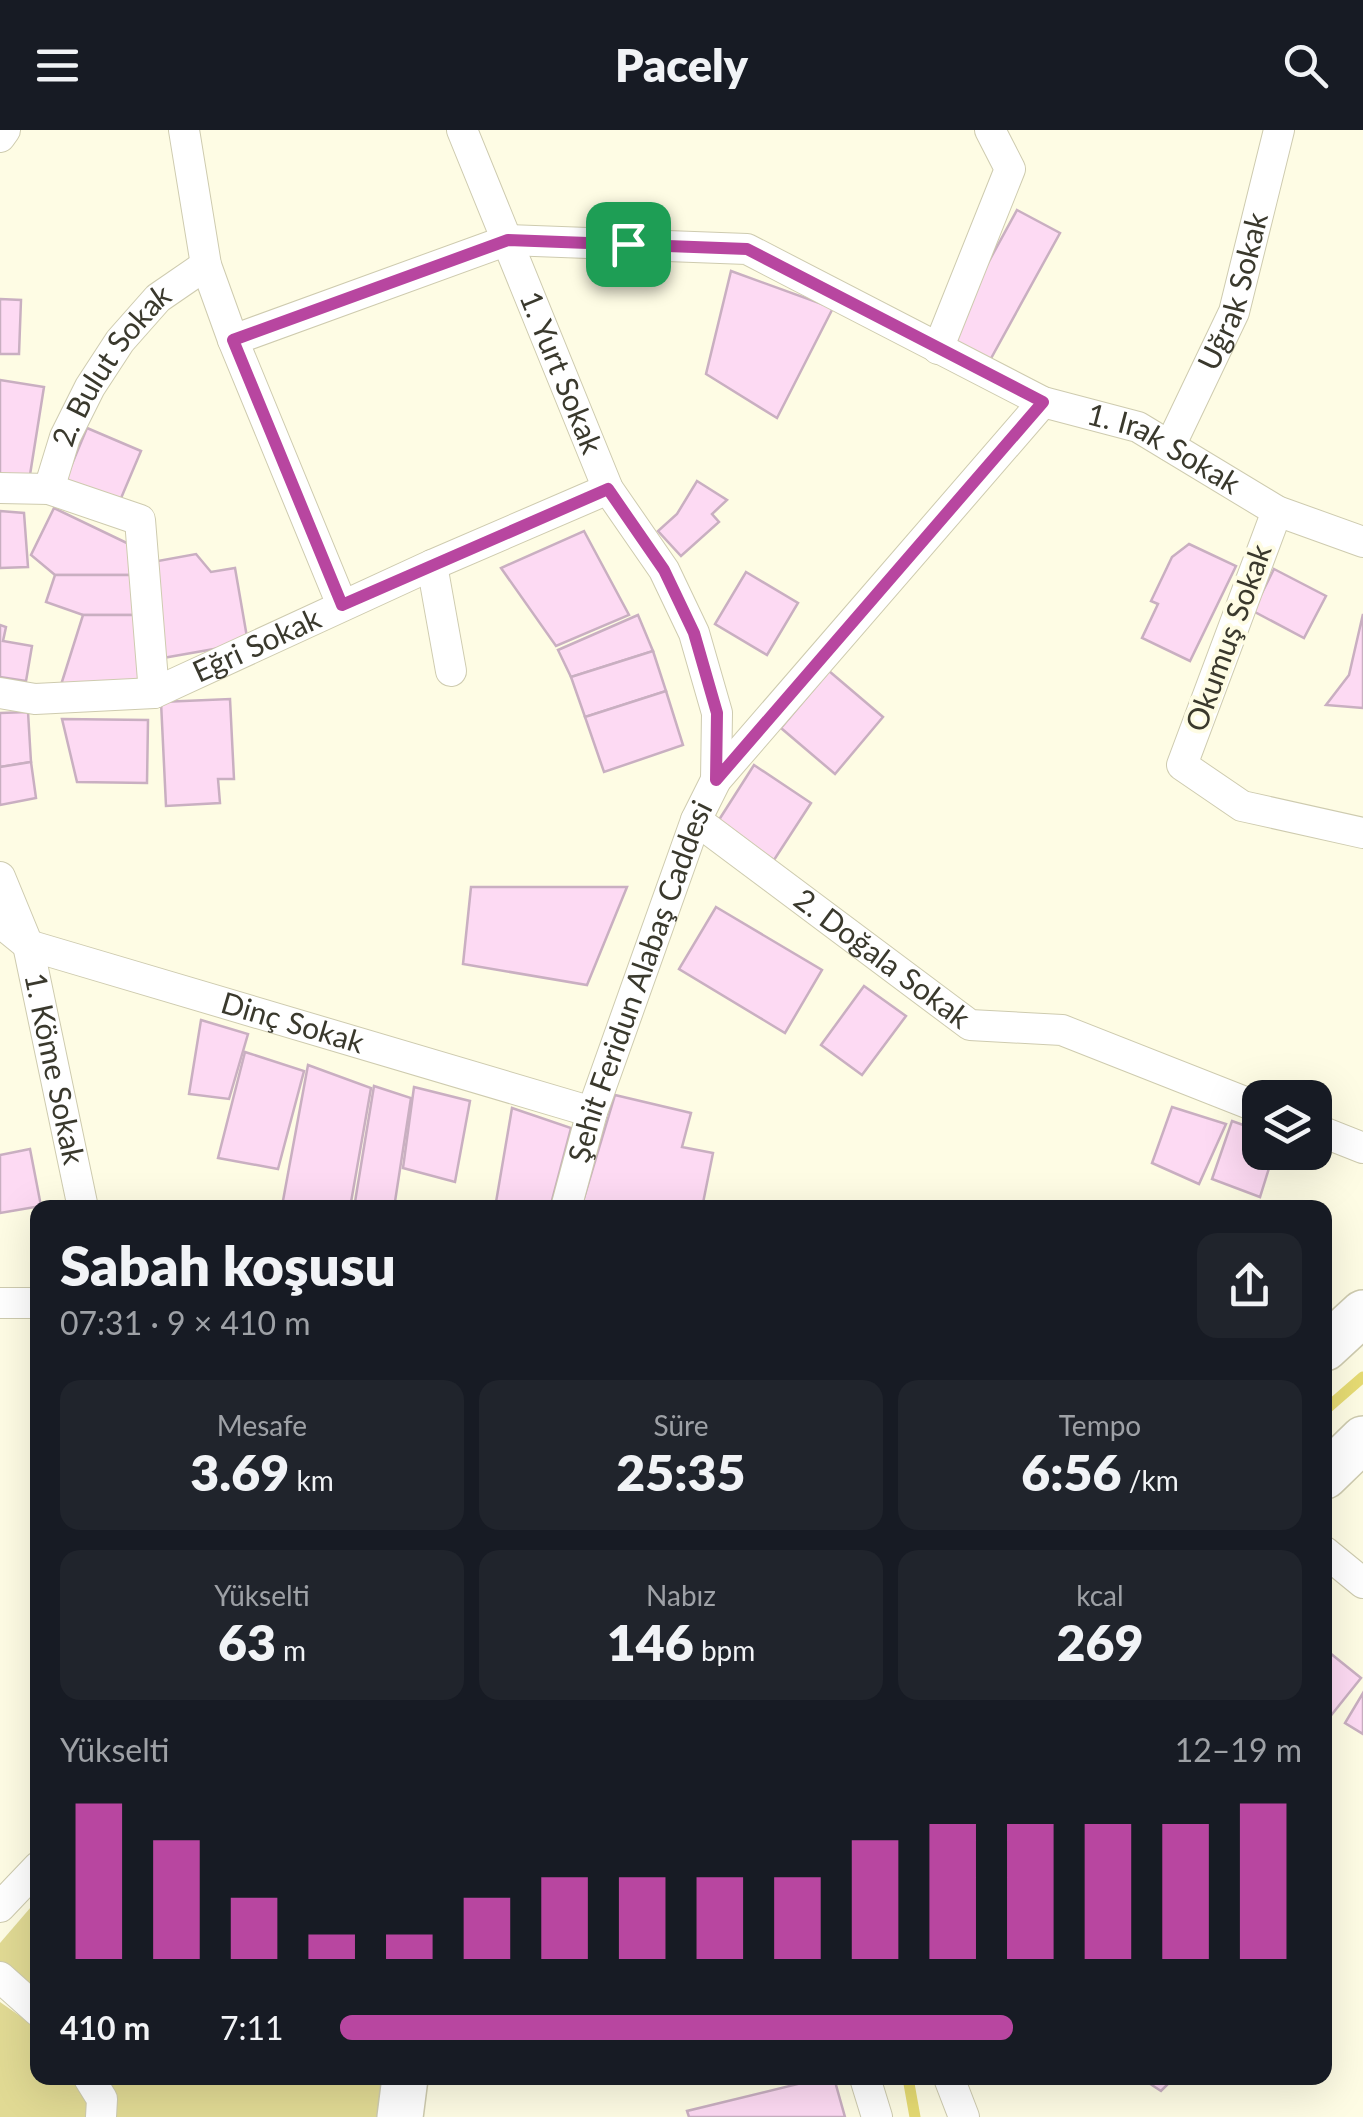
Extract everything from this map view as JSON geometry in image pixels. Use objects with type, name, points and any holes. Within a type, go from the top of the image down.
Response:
[{"type":"street","points":[[0,137],[6,130]]},
{"type":"street","points":[[184,130],[206,266],[342,605]]},
{"type":"street","name":"1. Yurt Sokak","points":[[462,130],[608,489],[664,570],[694,633],[717,713],[716,780]]},
{"type":"street","points":[[938,349],[1010,169],[990,130]]},
{"type":"street","name":"Uğrak Sokak","points":[[1170,446],[1234,312],[1279,130]]},
{"type":"street","points":[[233,340],[508,240]]},
{"type":"street","name":"1. Irak Sokak","points":[[508,240],[747,249],[1043,402],[1138,427],[1276,511],[1363,542]]},
{"type":"street","name":"2. Bulut Sokak","points":[[48,490],[66,437],[90,387],[120,342],[158,298],[206,266]]},
{"type":"street","name":"Şehit Feridun Alabaş Caddesi","points":[[568,1200],[592,1112],[696,820],[716,780],[1043,402]]},
{"type":"street","points":[[0,488],[48,490],[140,520],[154,693]]},
{"type":"street","name":"Eğri Sokak","points":[[0,693],[35,699],[154,693],[432,564],[608,489]]},
{"type":"street","name":"Okumuş Sokak","points":[[1276,511],[1182,766],[1242,806],[1363,833]]},
{"type":"street","points":[[432,564],[452,672]]},
{"type":"street","name":"2. Doğala Sokak","points":[[696,820],[970,1025],[1062,1030],[1242,1101]]},
{"type":"street","name":"1. Köme Sokak","points":[[0,877],[28,945],[81,1200]]},
{"type":"street","name":"Dinç Sokak","points":[[0,922],[28,945],[592,1112]]},
{"type":"street","points":[[1332,1136],[1363,1148]]},
{"type":"street","points":[[0,1303],[30,1304]]},
{"type":"street","points":[[1332,1342],[1363,1313]]},
{"type":"street","points":[[1332,1469],[1363,1439]]},
{"type":"street","points":[[1332,1558],[1363,1583]]},
{"type":"street","points":[[0,1907],[30,1875]]},
{"type":"street","points":[[0,1977],[30,2004]]},
{"type":"street","points":[[93,2085],[102,2099],[102,2117]]},
{"type":"street","points":[[400,2117],[404,2085]]},
{"type":"street","points":[[867,2085],[877,2117]]},
{"type":"street","points":[[952,2085],[964,2117]]},
{"type":"shaded area","points":[[30,1908],[30,1992],[0,1965],[0,1943]]},
{"type":"shaded area","points":[[0,2002],[30,2023],[30,2085],[80,2085],[89,2105],[86,2117],[0,2117]]},
{"type":"shaded area","points":[[108,2085],[382,2085],[380,2117],[114,2117]]},
{"type":"building","points":[[1017,210],[1060,233],[989,362],[947,338]]},
{"type":"building","points":[[731,271],[833,308],[777,418],[706,374]]},
{"type":"building","points":[[0,299],[21,300],[19,354],[0,354]]},
{"type":"building","points":[[0,380],[44,387],[29,481],[0,477]]},
{"type":"building","points":[[87,428],[141,451],[116,510],[62,488]]},
{"type":"building","points":[[697,481],[727,500],[712,514],[719,522],[681,556],[658,531],[677,514]]},
{"type":"building","points":[[54,508],[131,545],[140,575],[55,575],[31,555]]},
{"type":"building","points":[[0,511],[24,513],[28,567],[0,568]]},
{"type":"building","points":[[584,531],[629,615],[556,646],[501,568]]},
{"type":"building","points":[[1189,544],[1236,566],[1190,661],[1142,638],[1158,604],[1151,601],[1172,557]]},
{"type":"building","points":[[196,554],[211,572],[235,568],[248,643],[163,658],[147,563]]},
{"type":"building","points":[[1274,569],[1326,596],[1304,638],[1253,611]]},
{"type":"building","points":[[746,572],[798,603],[767,655],[715,624]]},
{"type":"building","points":[[55,575],[140,575],[140,615],[83,615],[46,602]]},
{"type":"building","points":[[1363,614],[1363,708],[1326,705],[1349,675]]},
{"type":"building","points":[[83,615],[140,615],[142,685],[60,688]]},
{"type":"building","points":[[638,615],[653,651],[571,677],[558,650]]},
{"type":"building","points":[[0,625],[6,627],[3,641],[32,646],[26,681],[0,677]]},
{"type":"building","points":[[653,651],[666,691],[585,717],[571,677]]},
{"type":"building","points":[[829,671],[883,717],[835,774],[781,728]]},
{"type":"building","points":[[666,691],[683,745],[604,772],[585,717]]},
{"type":"building","points":[[230,699],[234,779],[218,779],[220,803],[166,806],[161,702]]},
{"type":"building","points":[[28,712],[31,762],[0,767],[0,713]]},
{"type":"building","points":[[62,719],[148,720],[147,783],[77,782]]},
{"type":"building","points":[[31,762],[36,798],[0,805],[0,767]]},
{"type":"building","points":[[754,765],[811,803],[774,860],[717,823]]},
{"type":"building","points":[[471,887],[627,887],[587,985],[463,964]]},
{"type":"building","points":[[716,907],[822,970],[785,1033],[679,969]]},
{"type":"building","points":[[864,986],[906,1016],[862,1075],[821,1045]]},
{"type":"building","points":[[201,1020],[248,1034],[229,1099],[189,1094]]},
{"type":"building","points":[[245,1052],[304,1071],[278,1169],[218,1158]]},
{"type":"building","points":[[308,1065],[371,1088],[351,1200],[283,1200]]},
{"type":"building","points":[[374,1086],[411,1098],[395,1200],[355,1200]]},
{"type":"building","points":[[414,1087],[470,1101],[455,1182],[403,1168]]},
{"type":"building","points":[[615,1095],[691,1113],[682,1147],[713,1153],[704,1200],[583,1200]]},
{"type":"building","points":[[1172,1107],[1226,1124],[1199,1184],[1152,1163]]},
{"type":"building","points":[[512,1108],[571,1128],[552,1200],[496,1200]]},
{"type":"building","points":[[1232,1121],[1242,1125],[1242,1170],[1268,1170],[1260,1197],[1212,1179]]},
{"type":"building","points":[[30,1149],[40,1200],[30,1200],[30,1208],[0,1213],[0,1155]]},
{"type":"building","points":[[1332,1655],[1361,1678],[1332,1714]]},
{"type":"building","points":[[1363,1693],[1363,1734],[1345,1723]]},
{"type":"building","points":[[793,2085],[836,2085],[845,2117],[689,2117],[687,2111]]},
{"type":"waterway","points":[[1332,1404],[1363,1377]]},
{"type":"waterway","points":[[909,2085],[915,2117]]},
{"type":"route","points":[[508,240],[628,244],[747,249],[1043,402],[716,780],[717,713],[694,633],[664,570],[608,489],[342,605],[233,340],[508,240]]}]
